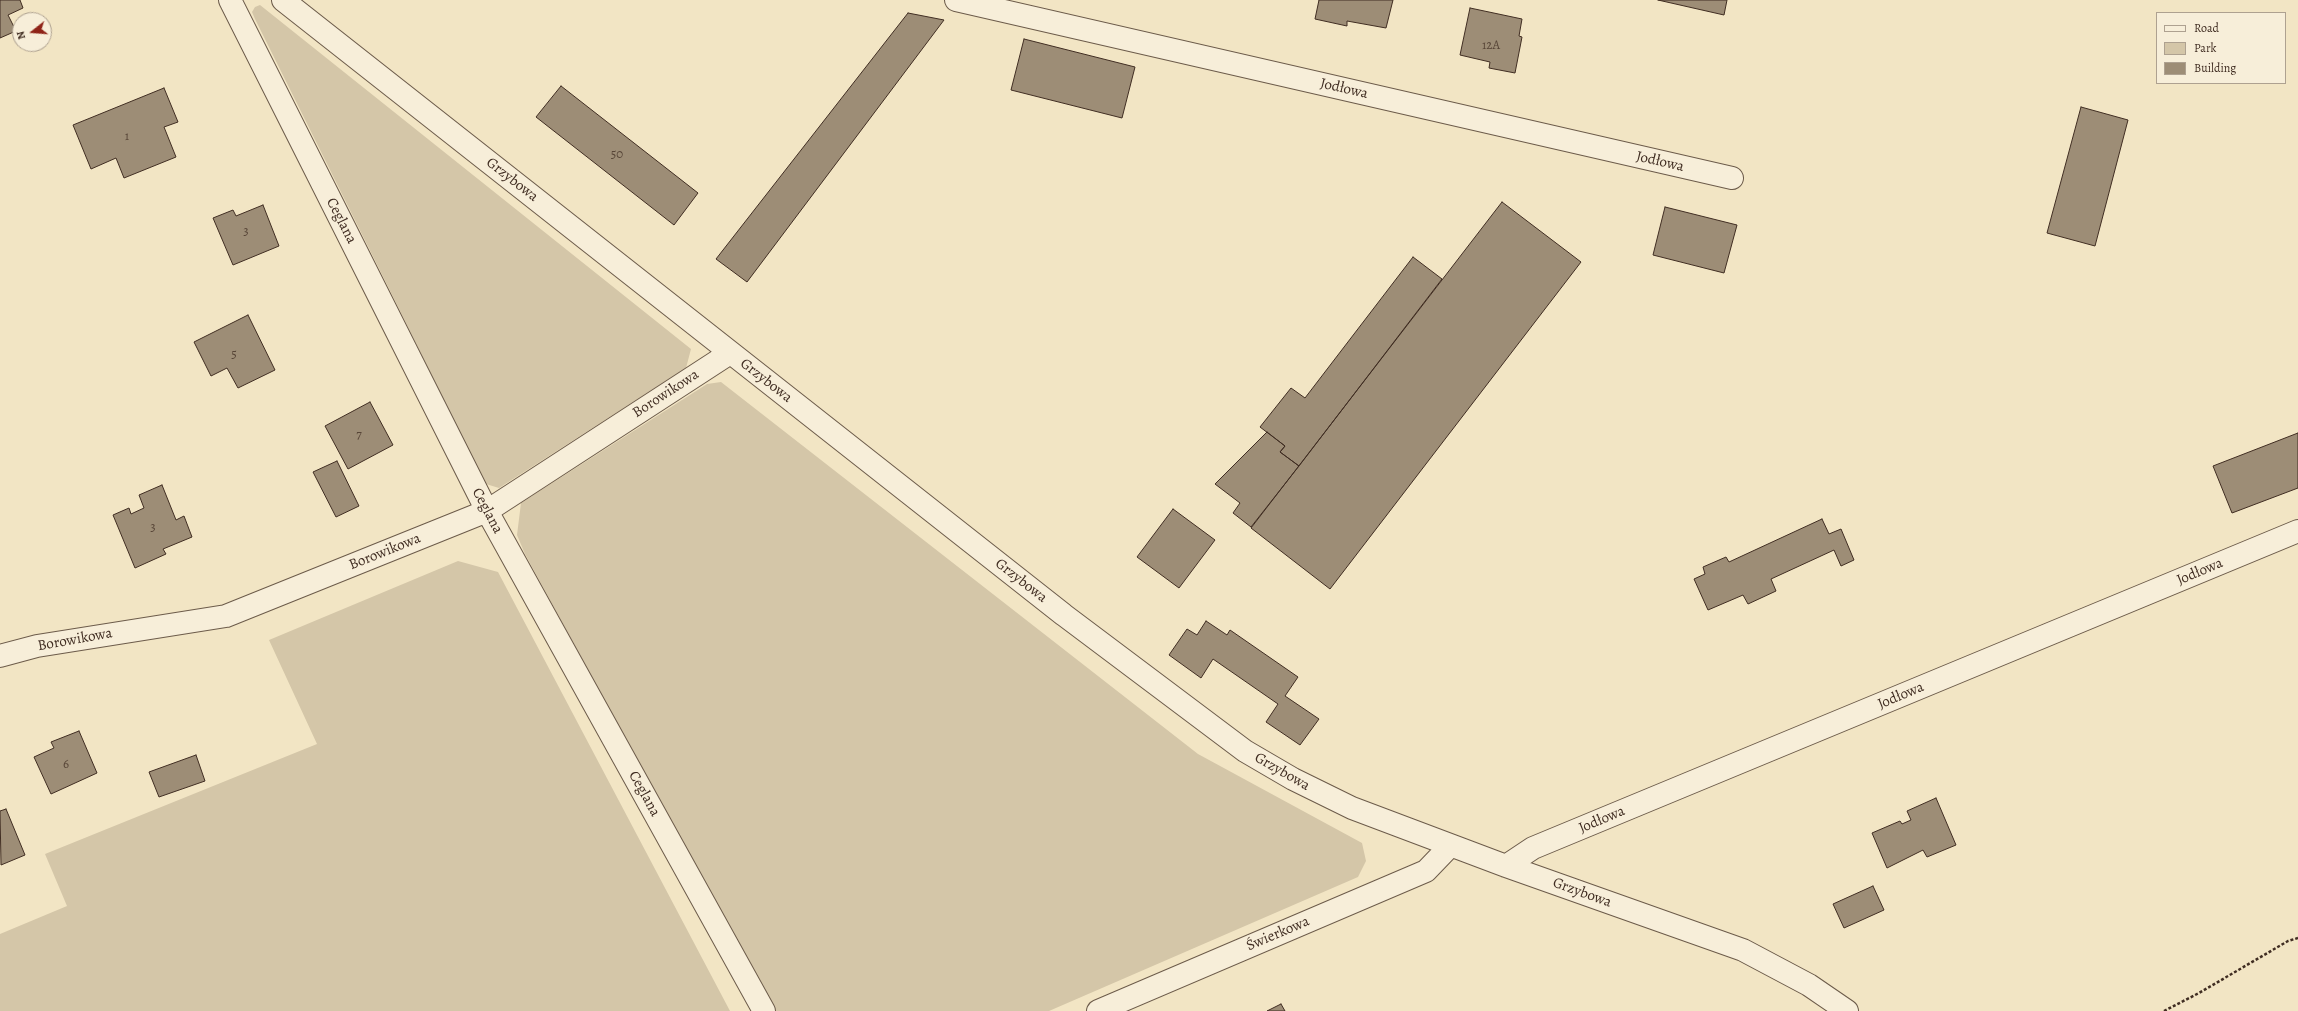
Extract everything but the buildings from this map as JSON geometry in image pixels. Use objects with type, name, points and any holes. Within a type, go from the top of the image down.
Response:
[{"type":"street","name":"Ceglana","points":[[230,0],[487,511],[764,1011]]},
{"type":"street","name":"Grzybowa","points":[[283,0],[1064,615],[1245,751],[1293,779],[1352,808],[1450,846],[1742,950],[1809,985],[1847,1011]]},
{"type":"street","name":"Jodłowa","points":[[956,0],[1732,178]]},
{"type":"street","name":"Borowikowa","points":[[0,656],[37,646],[226,616],[487,511],[730,353]]},
{"type":"street","name":"Jodłowa","points":[[1506,866],[1541,845],[2298,531]]},
{"type":"street","name":"Świerkowa","points":[[1098,1011],[1426,871],[1450,846]]},
{"type":"path","points":[[2164,1011],[2199,993],[2288,941],[2298,938]]},
{"type":"green space","points":[[260,5],[691,349],[686,368],[499,488],[486,484],[255,19],[252,12],[255,7]]},
{"type":"green space","points":[[721,382],[1198,754],[1362,843],[1366,861],[1358,877],[1049,1011],[773,1011],[525,554],[517,535],[521,503],[707,384]]},
{"type":"green space","points":[[458,561],[498,572],[730,1011],[0,1011],[0,934],[67,906],[45,854],[317,744],[269,640]]}]
